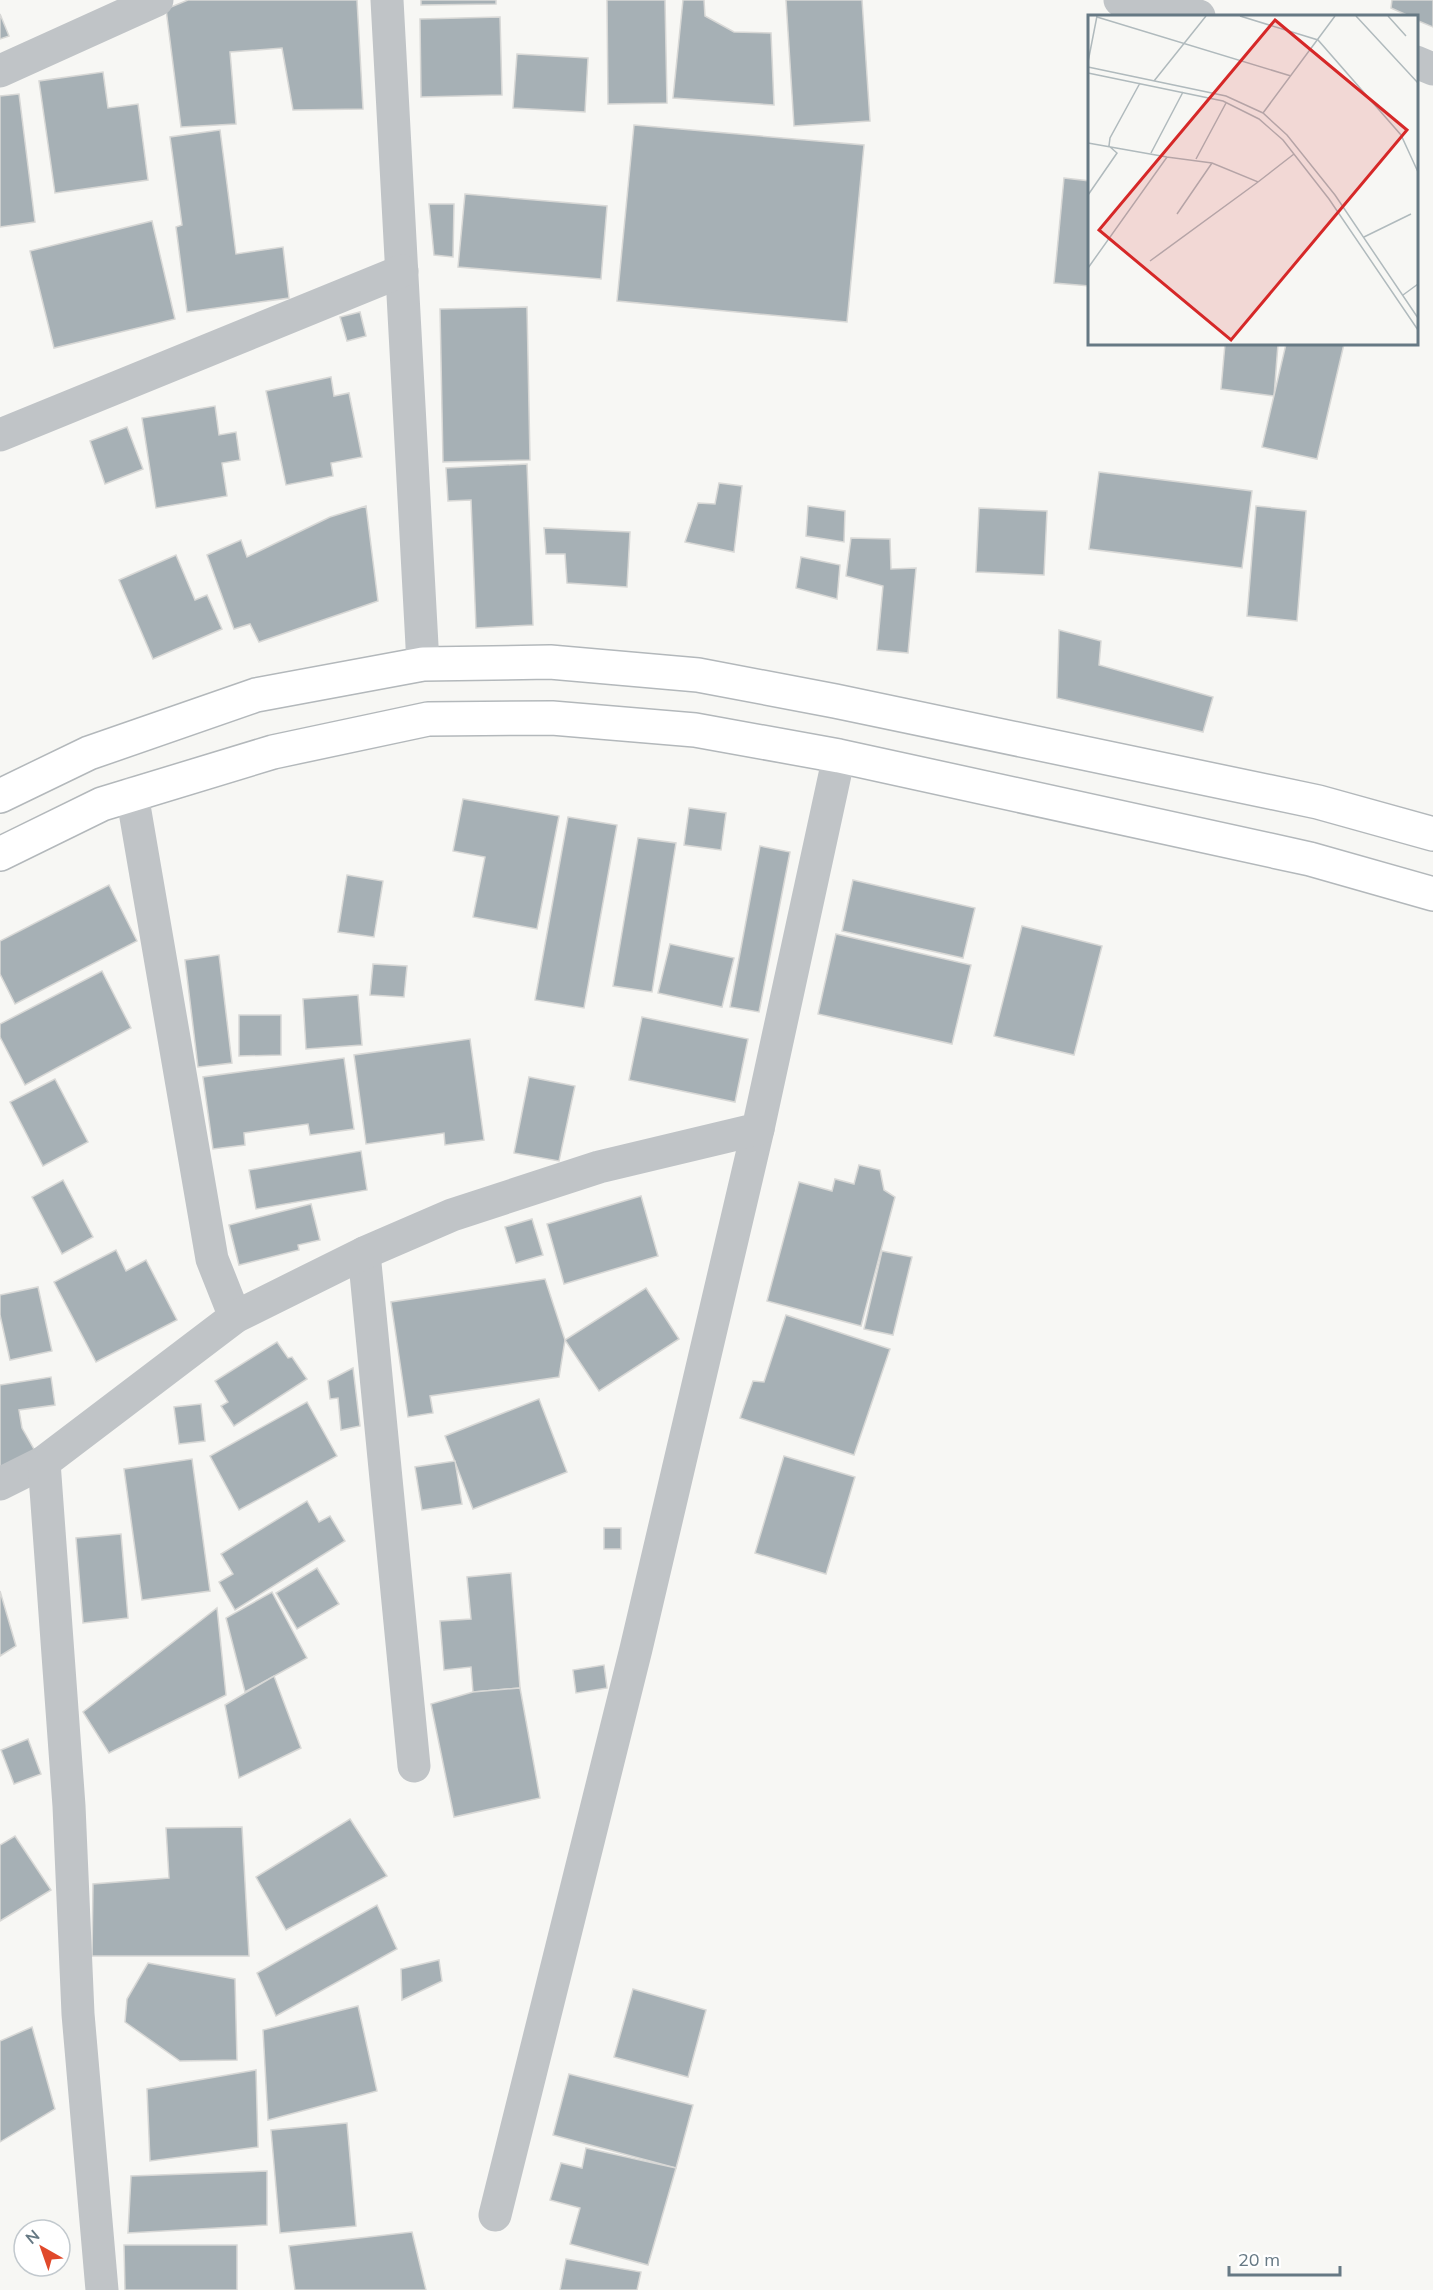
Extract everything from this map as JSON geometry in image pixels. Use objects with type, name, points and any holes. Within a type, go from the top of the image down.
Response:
[{"type":"main road","points":[[0,796],[89,753],[256,695],[423,664],[550,662],[698,675],[835,701],[1318,802],[1433,834]]},
{"type":"main road","points":[[0,854],[102,804],[273,752],[428,718],[552,718],[695,730],[839,756],[1310,859],[1433,894]]},
{"type":"street","points":[[0,71],[157,0]]},
{"type":"street","points":[[387,0],[423,664]]},
{"type":"street","points":[[1120,0],[1194,15]]},
{"type":"street","points":[[1418,63],[1433,69]]},
{"type":"street","points":[[0,435],[402,271]]},
{"type":"street","points":[[495,2216],[636,1649],[758,1129],[839,756]]},
{"type":"street","points":[[132,794],[212,1259],[235,1317]]},
{"type":"street","points":[[0,1484],[44,1462],[235,1317],[364,1253],[452,1215],[599,1167],[758,1129]]},
{"type":"street","points":[[364,1253],[414,1766]]},
{"type":"street","points":[[44,1462],[69,1806],[78,2014],[102,2290]]},
{"type":"building","points":[[188,0],[357,0],[363,109],[293,110],[282,48],[230,52],[236,124],[181,127],[166,9]]},
{"type":"building","points":[[421,0],[496,0],[496,4],[421,5]]},
{"type":"building","points":[[607,0],[665,0],[667,103],[608,104]]},
{"type":"building","points":[[683,0],[704,0],[705,16],[734,32],[771,33],[774,105],[673,98]]},
{"type":"building","points":[[786,0],[862,0],[870,121],[794,126]]},
{"type":"building","points":[[1392,0],[1433,0],[1433,27],[1418,21],[1418,15],[1407,15],[1391,8]]},
{"type":"building","points":[[0,14],[9,36],[0,39]]},
{"type":"building","points":[[500,17],[502,95],[421,97],[420,19]]},
{"type":"building","points":[[517,54],[588,58],[585,112],[513,108]]},
{"type":"building","points":[[103,72],[108,108],[138,104],[148,180],[55,193],[39,81]]},
{"type":"building","points":[[19,94],[35,222],[0,227],[0,96]]},
{"type":"building","points":[[634,125],[864,145],[847,322],[617,301]]},
{"type":"building","points":[[220,130],[236,254],[283,247],[289,298],[187,312],[176,227],[182,225],[170,137]]},
{"type":"building","points":[[1064,178],[1088,181],[1088,286],[1054,283]]},
{"type":"building","points":[[465,194],[607,206],[601,279],[458,267]]},
{"type":"building","points":[[429,204],[454,204],[453,257],[434,255]]},
{"type":"building","points":[[152,221],[175,319],[54,348],[30,251]]},
{"type":"building","points":[[527,307],[530,460],[443,462],[440,309]]},
{"type":"building","points":[[360,312],[366,336],[347,341],[340,317]]},
{"type":"building","points":[[1225,345],[1278,345],[1274,396],[1221,389]]},
{"type":"building","points":[[1286,345],[1344,345],[1317,459],[1262,447]]},
{"type":"building","points":[[331,377],[334,396],[349,393],[362,457],[331,463],[333,476],[286,485],[266,391]]},
{"type":"building","points":[[215,406],[219,435],[236,432],[240,460],[222,463],[227,496],[156,508],[142,418]]},
{"type":"building","points":[[127,427],[143,469],[105,484],[90,441]]},
{"type":"building","points":[[527,464],[533,625],[476,628],[471,500],[448,501],[446,468]]},
{"type":"building","points":[[1099,472],[1252,491],[1242,568],[1089,549]]},
{"type":"building","points":[[719,483],[742,486],[734,552],[685,542],[698,503],[715,504]]},
{"type":"building","points":[[366,506],[378,601],[259,642],[250,624],[234,629],[207,555],[241,540],[247,557],[330,517]]},
{"type":"building","points":[[808,506],[845,511],[844,542],[806,536]]},
{"type":"building","points":[[1256,506],[1306,511],[1297,621],[1247,616]]},
{"type":"building","points":[[979,508],[1047,511],[1044,575],[976,572]]},
{"type":"building","points":[[544,528],[630,532],[627,587],[567,583],[565,554],[546,554]]},
{"type":"building","points":[[851,538],[890,539],[891,569],[916,568],[908,653],[877,650],[883,586],[846,576]]},
{"type":"building","points":[[176,555],[195,600],[207,595],[222,629],[153,659],[119,580]]},
{"type":"building","points":[[801,557],[840,565],[837,599],[796,588]]},
{"type":"building","points":[[1059,630],[1101,641],[1099,665],[1213,697],[1203,732],[1057,698]]},
{"type":"building","points":[[463,799],[559,816],[537,929],[473,917],[485,857],[453,851]]},
{"type":"building","points":[[689,808],[726,813],[721,850],[684,845]]},
{"type":"building","points":[[568,817],[617,825],[584,1008],[535,1000]]},
{"type":"building","points":[[638,838],[676,843],[652,992],[613,986]]},
{"type":"building","points":[[760,846],[790,852],[759,1012],[730,1007]]},
{"type":"building","points":[[347,875],[383,881],[374,937],[338,932]]},
{"type":"building","points":[[853,880],[975,908],[963,958],[842,931]]},
{"type":"building","points":[[109,885],[137,941],[15,1004],[0,974],[0,941]]},
{"type":"building","points":[[1022,926],[1102,946],[1074,1055],[994,1036]]},
{"type":"building","points":[[836,934],[971,965],[952,1044],[818,1014]]},
{"type":"building","points":[[670,944],[734,958],[722,1007],[658,993]]},
{"type":"building","points":[[219,955],[232,1063],[198,1067],[185,960]]},
{"type":"building","points":[[373,964],[407,966],[404,997],[370,995]]},
{"type":"building","points":[[102,971],[131,1028],[25,1085],[0,1037],[0,1024]]},
{"type":"building","points":[[358,995],[362,1045],[306,1049],[303,999]]},
{"type":"building","points":[[239,1015],[281,1015],[281,1055],[239,1056]]},
{"type":"building","points":[[642,1017],[748,1039],[735,1102],[629,1080]]},
{"type":"building","points":[[470,1039],[484,1140],[445,1145],[444,1133],[366,1144],[354,1055]]},
{"type":"building","points":[[344,1058],[354,1129],[310,1135],[308,1124],[244,1133],[245,1145],[213,1149],[203,1077]]},
{"type":"building","points":[[529,1077],[575,1086],[559,1161],[514,1153]]},
{"type":"building","points":[[55,1079],[88,1142],[43,1166],[10,1102]]},
{"type":"building","points":[[361,1151],[367,1190],[256,1209],[249,1170]]},
{"type":"building","points":[[859,1165],[880,1170],[884,1190],[895,1197],[861,1326],[767,1301],[799,1182],[832,1191],[835,1179],[854,1184]]},
{"type":"building","points":[[63,1180],[93,1237],[62,1254],[32,1197]]},
{"type":"building","points":[[641,1196],[658,1256],[564,1284],[547,1224]]},
{"type":"building","points":[[311,1204],[320,1240],[298,1245],[299,1250],[239,1265],[229,1225]]},
{"type":"building","points":[[532,1219],[543,1255],[516,1263],[505,1227]]},
{"type":"building","points":[[116,1250],[126,1271],[146,1260],[177,1320],[96,1362],[54,1282]]},
{"type":"building","points":[[882,1251],[912,1257],[893,1335],[864,1329]]},
{"type":"building","points":[[545,1279],[565,1340],[559,1377],[430,1396],[433,1413],[408,1417],[391,1302]]},
{"type":"building","points":[[38,1287],[52,1351],[10,1360],[0,1315],[0,1295]]},
{"type":"building","points":[[646,1288],[679,1339],[599,1391],[565,1340]]},
{"type":"building","points":[[786,1315],[890,1349],[854,1455],[740,1418],[753,1381],[764,1382]]},
{"type":"building","points":[[277,1342],[288,1358],[292,1357],[307,1379],[234,1426],[221,1406],[228,1402],[215,1381]]},
{"type":"building","points":[[353,1368],[360,1426],[341,1430],[338,1398],[330,1399],[328,1381]]},
{"type":"building","points":[[51,1377],[55,1405],[19,1410],[22,1428],[35,1451],[0,1471],[0,1385]]},
{"type":"building","points":[[539,1399],[567,1472],[473,1509],[445,1436]]},
{"type":"building","points":[[307,1402],[337,1456],[239,1510],[210,1456]]},
{"type":"building","points":[[201,1404],[205,1441],[179,1444],[174,1407]]},
{"type":"building","points":[[784,1456],[855,1477],[826,1574],[755,1553]]},
{"type":"building","points":[[192,1459],[210,1591],[142,1600],[124,1469]]},
{"type":"building","points":[[455,1461],[462,1504],[422,1510],[415,1467]]},
{"type":"building","points":[[307,1501],[319,1522],[330,1516],[345,1541],[235,1610],[219,1582],[233,1574],[221,1554]]},
{"type":"building","points":[[604,1528],[621,1528],[621,1549],[604,1549]]},
{"type":"building","points":[[121,1534],[128,1618],[83,1623],[76,1538]]},
{"type":"building","points":[[317,1568],[339,1604],[297,1629],[276,1593]]},
{"type":"building","points":[[511,1573],[520,1688],[473,1692],[471,1667],[444,1670],[440,1621],[471,1619],[467,1577]]},
{"type":"building","points":[[0,1591],[16,1646],[0,1656]]},
{"type":"building","points":[[272,1592],[307,1658],[245,1692],[226,1618]]},
{"type":"building","points":[[217,1608],[226,1695],[109,1753],[83,1712]]},
{"type":"building","points":[[604,1665],[607,1688],[576,1693],[573,1670]]},
{"type":"building","points":[[274,1676],[301,1748],[239,1778],[225,1705]]},
{"type":"building","points":[[520,1688],[540,1798],[454,1817],[431,1704],[473,1692]]},
{"type":"building","points":[[28,1739],[41,1774],[14,1784],[1,1750]]},
{"type":"building","points":[[350,1819],[387,1876],[286,1930],[256,1877]]},
{"type":"building","points":[[242,1827],[249,1956],[92,1956],[93,1884],[169,1878],[166,1828]]},
{"type":"building","points":[[15,1836],[51,1890],[0,1921],[0,1845]]},
{"type":"building","points":[[377,1905],[397,1949],[276,2016],[257,1973]]},
{"type":"building","points":[[439,1960],[442,1981],[402,2000],[401,1969]]},
{"type":"building","points":[[148,1963],[235,1979],[237,2060],[180,2061],[125,2022],[127,1999]]},
{"type":"building","points":[[633,1989],[706,2010],[688,2077],[614,2057]]},
{"type":"building","points":[[358,2006],[377,2091],[268,2120],[263,2030]]},
{"type":"building","points":[[32,2027],[55,2109],[0,2142],[0,2041]]},
{"type":"building","points":[[256,2070],[258,2147],[150,2161],[147,2089]]},
{"type":"building","points":[[569,2074],[693,2105],[676,2168],[553,2135]]},
{"type":"building","points":[[347,2123],[356,2226],[280,2233],[271,2130]]},
{"type":"building","points":[[586,2148],[676,2168],[648,2265],[570,2244],[580,2208],[550,2200],[561,2163],[582,2168]]},
{"type":"building","points":[[267,2171],[267,2225],[128,2233],[131,2176]]},
{"type":"building","points":[[412,2232],[426,2290],[295,2290],[289,2246]]},
{"type":"building","points":[[124,2245],[237,2245],[237,2290],[125,2290]]},
{"type":"building","points":[[566,2259],[641,2272],[637,2290],[560,2290]]}]
